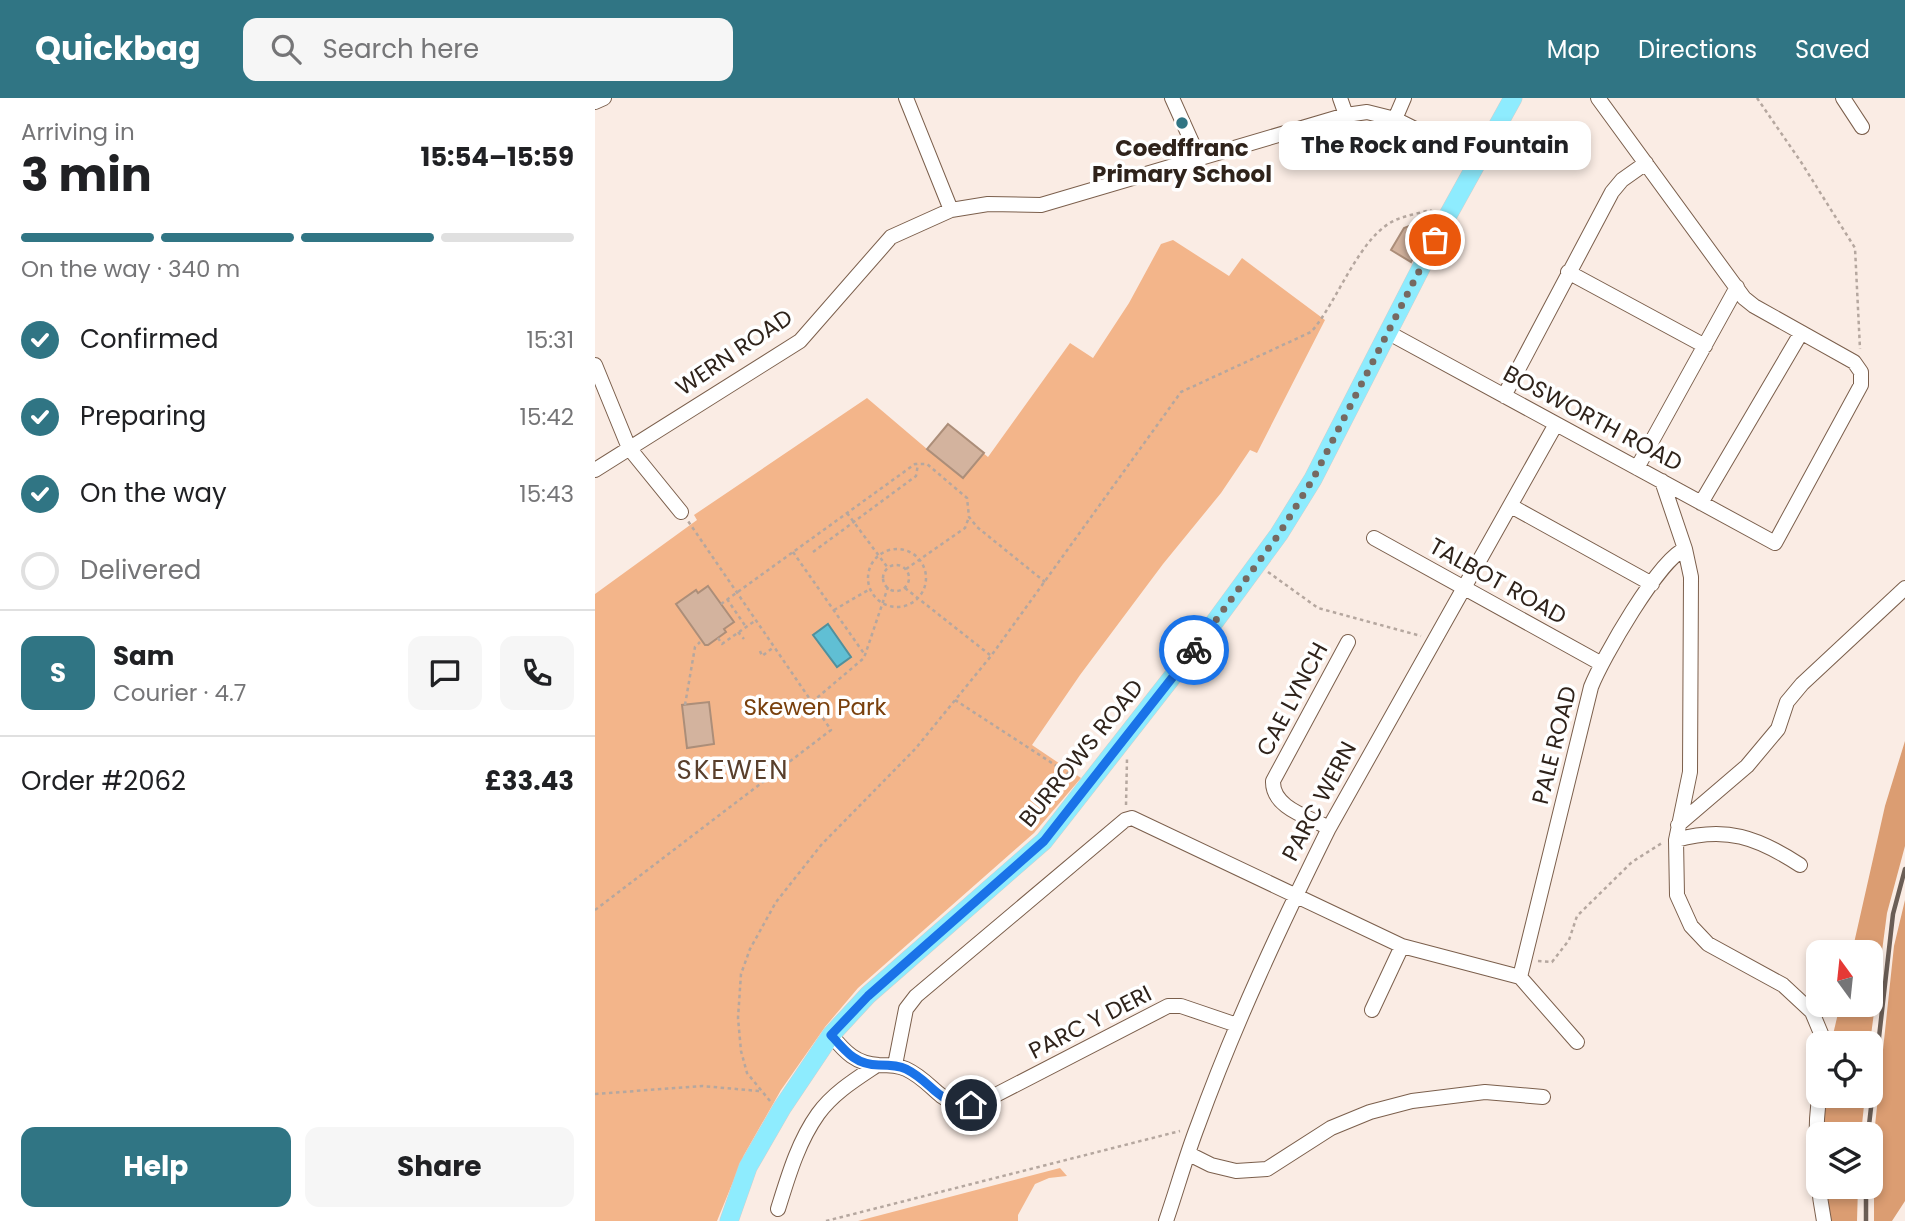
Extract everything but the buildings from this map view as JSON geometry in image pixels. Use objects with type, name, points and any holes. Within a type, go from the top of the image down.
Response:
[{"type":"main road","name":"BURROWS ROAD","points":[[729,1221],[748,1167],[782,1108],[831,1035],[868,996],[1044,841],[1089,786],[1279,534],[1313,479],[1447,217],[1513,98]]},
{"type":"street","points":[[595,102],[604,98]]},
{"type":"street","points":[[906,98],[951,210]]},
{"type":"street","points":[[1172,98],[1199,158]]},
{"type":"street","points":[[1340,98],[1346,115]]},
{"type":"street","points":[[1395,118],[1404,98]]},
{"type":"street","points":[[1598,98],[1744,298],[1854,362],[1861,372]]},
{"type":"street","points":[[1843,98],[1862,127]]},
{"type":"street","name":"WERN ROAD","points":[[595,470],[800,341],[891,237],[951,210],[988,204],[1041,205],[1346,115],[1367,112],[1395,118],[1479,161]]},
{"type":"street","points":[[1504,396],[1612,192],[1622,180],[1646,163]]},
{"type":"street","points":[[1568,272],[1705,346]]},
{"type":"street","points":[[1637,468],[1737,287]]},
{"type":"street","name":"BOSWORTH ROAD","points":[[1389,333],[1775,543],[1861,385],[1861,372]]},
{"type":"street","points":[[1701,503],[1801,333]]},
{"type":"street","points":[[595,365],[599,385],[629,448],[681,512]]},
{"type":"street","name":"PARC WERN","points":[[1167,1221],[1197,1127],[1237,1025],[1295,896],[1329,828],[1556,424]]},
{"type":"street","points":[[1662,481],[1685,549],[1691,577],[1690,772],[1676,840],[1677,895],[1691,926],[1708,944],[1783,985],[1812,1012],[1820,1031]]},
{"type":"street","points":[[1511,506],[1653,584]]},
{"type":"street","name":"TALBOT ROAD","points":[[1374,538],[1600,663]]},
{"type":"street","name":"PALE ROAD","points":[[1520,977],[1591,687],[1600,663],[1653,584],[1678,551],[1685,549]]},
{"type":"street","points":[[1678,825],[1747,766],[1778,729],[1787,702],[1802,684],[1905,589]]},
{"type":"street","name":"CAE LYNCH","points":[[1329,828],[1280,803],[1273,791],[1273,781],[1348,642]]},
{"type":"street","points":[[831,1035],[849,1056],[866,1065],[895,1065],[906,1009],[916,996],[1125,820],[1132,818],[1402,946],[1520,977],[1577,1042]]},
{"type":"street","points":[[1676,840],[1710,833],[1737,835],[1775,849],[1800,865]]},
{"type":"street","points":[[1372,1010],[1402,946]]},
{"type":"street","name":"PARC Y DERI","points":[[895,1065],[907,1069],[944,1099],[956,1104],[971,1105],[986,1100],[1168,1006],[1181,1006],[1237,1025]]},
{"type":"street","points":[[778,1209],[800,1146],[818,1113],[845,1086],[877,1065]]},
{"type":"street","points":[[1189,1154],[1211,1165],[1236,1171],[1267,1169],[1331,1128],[1370,1112],[1412,1101],[1485,1093],[1543,1097]]},
{"type":"street","points":[[1818,1108],[1815,1129],[1817,1185],[1824,1221]]},
{"type":"path","points":[[1758,98],[1854,248],[1861,372]]},
{"type":"path","points":[[782,1108],[772,1103],[760,1091],[747,1073],[741,1051],[738,1018],[741,974],[750,949],[776,902],[802,867],[916,748],[991,656],[1181,392],[1311,332],[1323,318],[1344,278],[1371,240],[1396,219],[1430,210],[1447,217]]},
{"type":"path","points":[[721,604],[915,464],[927,464],[967,498],[969,517],[965,528],[906,569]]},
{"type":"path","points":[[813,552],[916,476],[919,464]]},
{"type":"path","points":[[595,910],[831,730],[681,512]]},
{"type":"path","points":[[847,513],[888,568]]},
{"type":"path","points":[[969,517],[977,527],[1045,582]]},
{"type":"path","points":[[895,549],[905,550],[919,560],[923,567],[925,583],[918,597],[901,606],[882,603],[870,589],[869,571],[879,555],[895,549]]},
{"type":"path","points":[[793,552],[865,655]]},
{"type":"path","points":[[906,569],[896,565],[888,568],[883,580],[894,591],[905,588],[918,597],[991,656]]},
{"type":"path","points":[[1257,565],[1318,608],[1434,640]]},
{"type":"path","points":[[905,588],[909,579],[906,569]]},
{"type":"path","points":[[812,702],[865,655],[888,587]]},
{"type":"path","points":[[833,610],[870,589]]},
{"type":"path","points":[[727,600],[746,627]]},
{"type":"path","points":[[718,638],[722,644],[756,620]]},
{"type":"path","points":[[738,632],[744,639]]},
{"type":"path","points":[[685,705],[695,646],[700,642]]},
{"type":"path","points":[[759,652],[762,656],[774,647]]},
{"type":"path","points":[[955,700],[1089,786]]},
{"type":"path","points":[[1128,735],[1125,802],[1132,818]]},
{"type":"path","points":[[1524,961],[1552,962],[1569,940],[1577,916],[1632,862],[1667,840],[1676,840]]},
{"type":"path","points":[[595,1094],[702,1086],[760,1091]]},
{"type":"path","points":[[826,1221],[1197,1127]]},
{"type":"green space","name":"Skewen Park","points":[[1173,240],[1229,276],[1242,258],[1325,320],[1257,453],[1250,450],[1221,493],[1163,564],[1080,675],[1032,745],[1081,778],[1034,833],[858,988],[825,1027],[781,1090],[744,1155],[717,1221],[595,1221],[595,594],[697,520],[694,515],[867,398],[927,449],[948,424],[988,457],[1070,343],[1093,358],[1129,303],[1161,244]]},
{"type":"green space","points":[[1060,1168],[1067,1176],[1049,1178],[1035,1184],[1018,1215],[1018,1221],[858,1221]]},
{"type":"shaded area","points":[[1905,741],[1905,846],[1887,913],[1883,944],[1883,940],[1855,940],[1885,806]]},
{"type":"shaded area","points":[[1905,900],[1905,1201],[1892,1221],[1874,1221],[1874,1199],[1883,1199],[1883,1122],[1875,1122],[1877,1108],[1883,1108],[1883,1050],[1894,946]]},
{"type":"shaded area","points":[[1837,1017],[1873,1017],[1872,1031],[1834,1031]]},
{"type":"shaded area","points":[[1825,1108],[1864,1108],[1862,1122],[1823,1122]]},
{"type":"shaded area","points":[[1825,1199],[1858,1199],[1857,1221],[1831,1221]]},
{"type":"water","points":[[828,624],[851,657],[837,667],[813,635]]},
{"type":"railway","points":[[1869,1122],[1893,914],[1905,869]]},
{"type":"railway","points":[[1866,1199],[1866,1221]]},
{"type":"way so far","points":[[1194,650],[1279,534],[1313,479],[1435,240]]},
{"type":"place","name":"Coedffranc Primary School","points":[[1182,123]]},
{"type":"place","name":"The Rock and Fountain","points":[[1435,240]]},
{"type":"district","name":"SKEWEN","points":[[733,770]]},
{"type":"route","points":[[971,1105],[956,1104],[944,1099],[907,1069],[895,1065],[866,1065],[849,1056],[831,1035],[868,996],[1044,841],[1194,650]]}]
